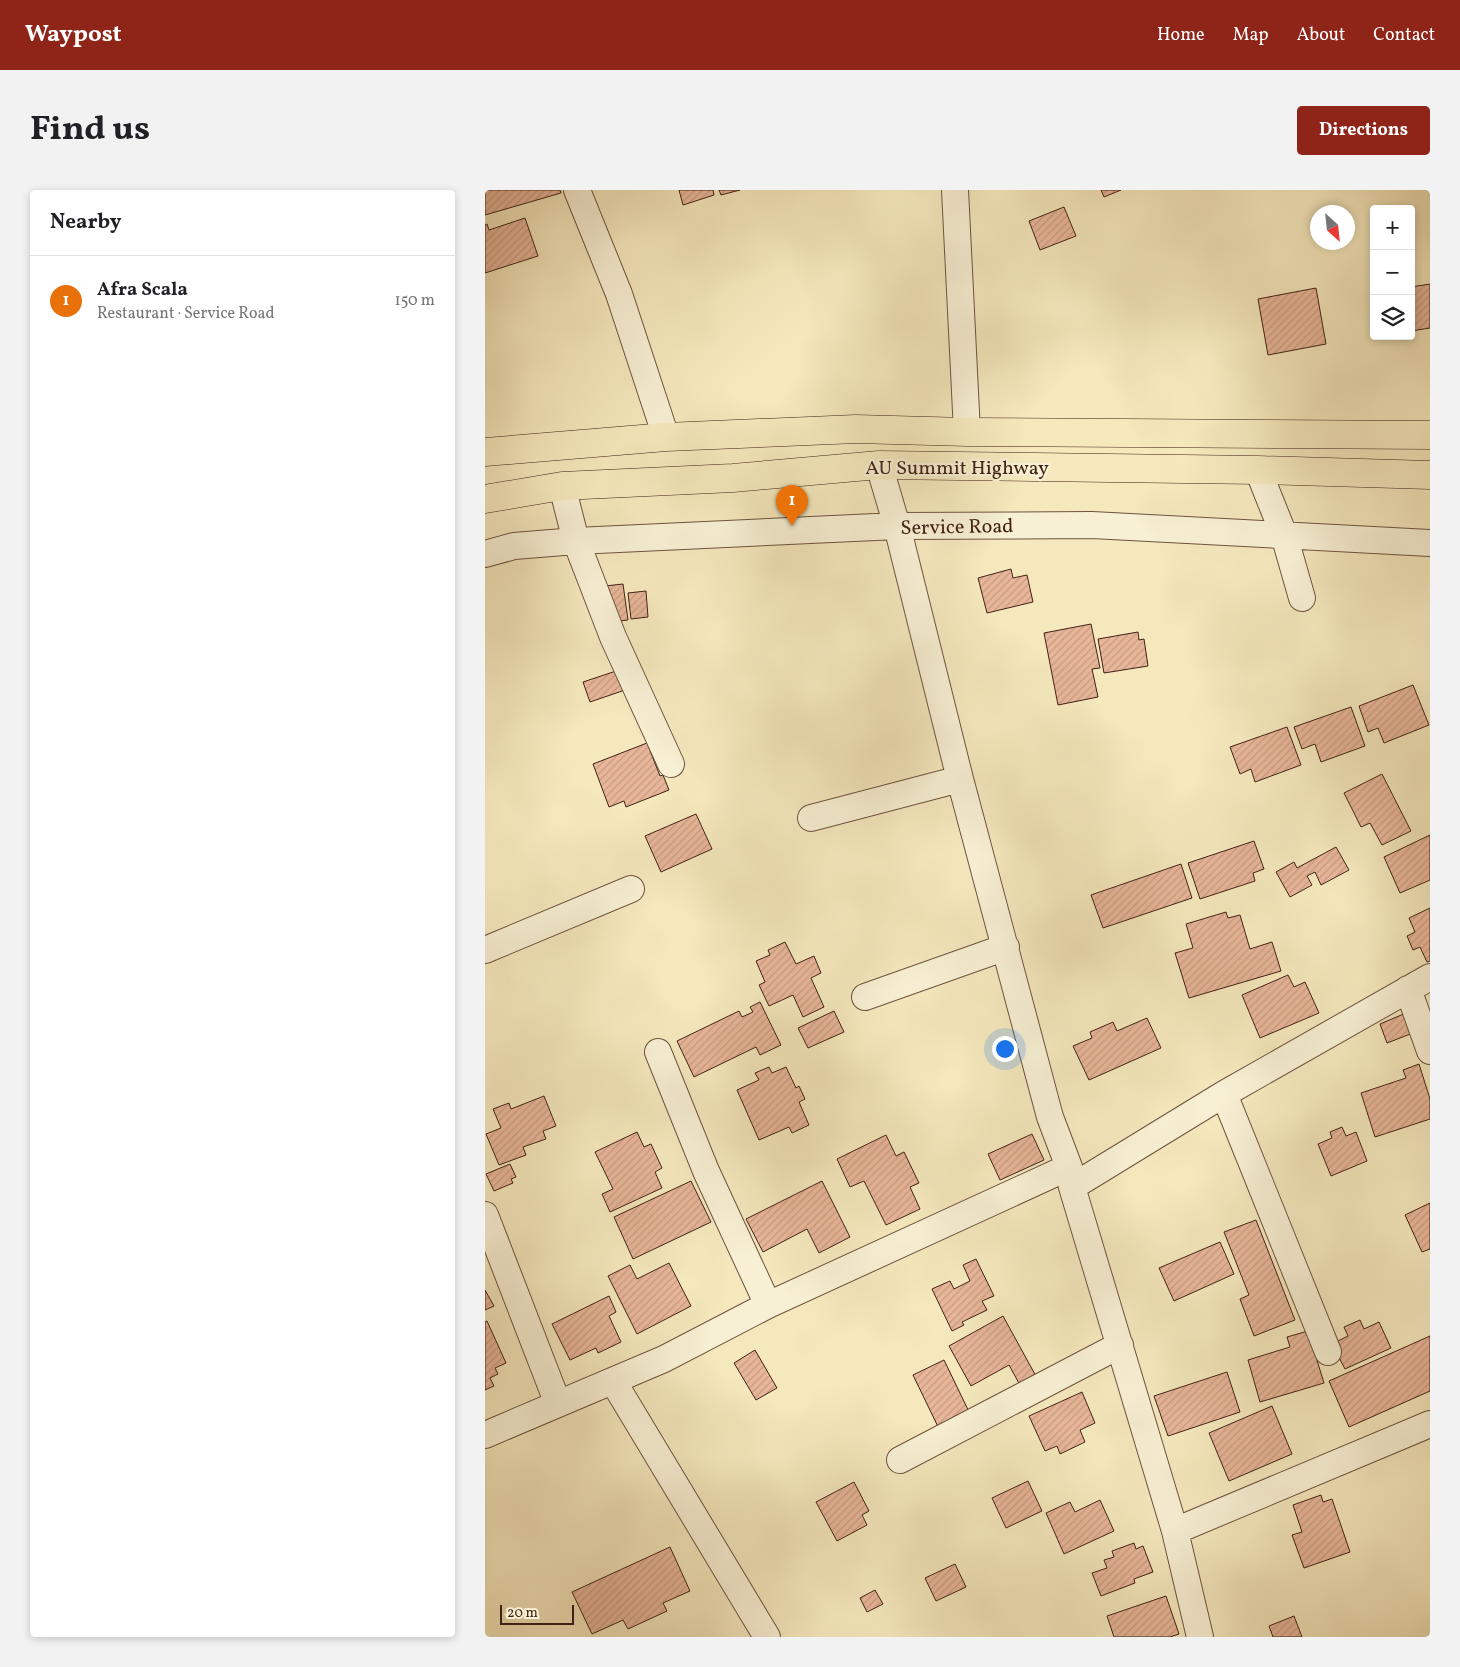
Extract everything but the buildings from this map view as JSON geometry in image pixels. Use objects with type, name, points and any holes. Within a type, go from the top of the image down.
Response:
[{"type":"main road","name":"AU Summit Highway","points":[[485,452],[666,436],[856,429],[967,432],[1430,435]]},
{"type":"main road","name":"AU Summit Highway","points":[[485,499],[562,486],[733,478],[879,465],[1258,470],[1430,476]]},
{"type":"street","points":[[577,190],[619,294],[666,436]]},
{"type":"street","points":[[955,190],[967,432]]},
{"type":"street","points":[[879,465],[897,526],[1050,1117],[1071,1177],[1175,1531],[1200,1637]]},
{"type":"street","points":[[1258,470],[1284,535],[1303,598]]},
{"type":"street","points":[[562,486],[576,541],[613,637],[671,764]]},
{"type":"street","name":"Service Road","points":[[485,554],[514,546],[576,541],[897,526],[1092,525],[1430,543]]},
{"type":"street","points":[[811,818],[961,779]]},
{"type":"street","points":[[485,950],[631,889]]},
{"type":"street","points":[[865,997],[1006,947]]},
{"type":"street","points":[[485,1435],[664,1359],[768,1305],[1071,1177],[1224,1094],[1430,976]]},
{"type":"street","points":[[1408,989],[1430,1050]]},
{"type":"street","points":[[658,1052],[706,1172],[768,1305]]},
{"type":"street","points":[[1224,1094],[1328,1352]]},
{"type":"street","points":[[485,1216],[558,1404]]},
{"type":"street","points":[[900,1460],[1120,1345]]},
{"type":"street","points":[[613,1381],[767,1637]]},
{"type":"street","points":[[1175,1531],[1430,1424]]},
{"type":"place","name":"Afra Scala","points":[[792,526]]}]
